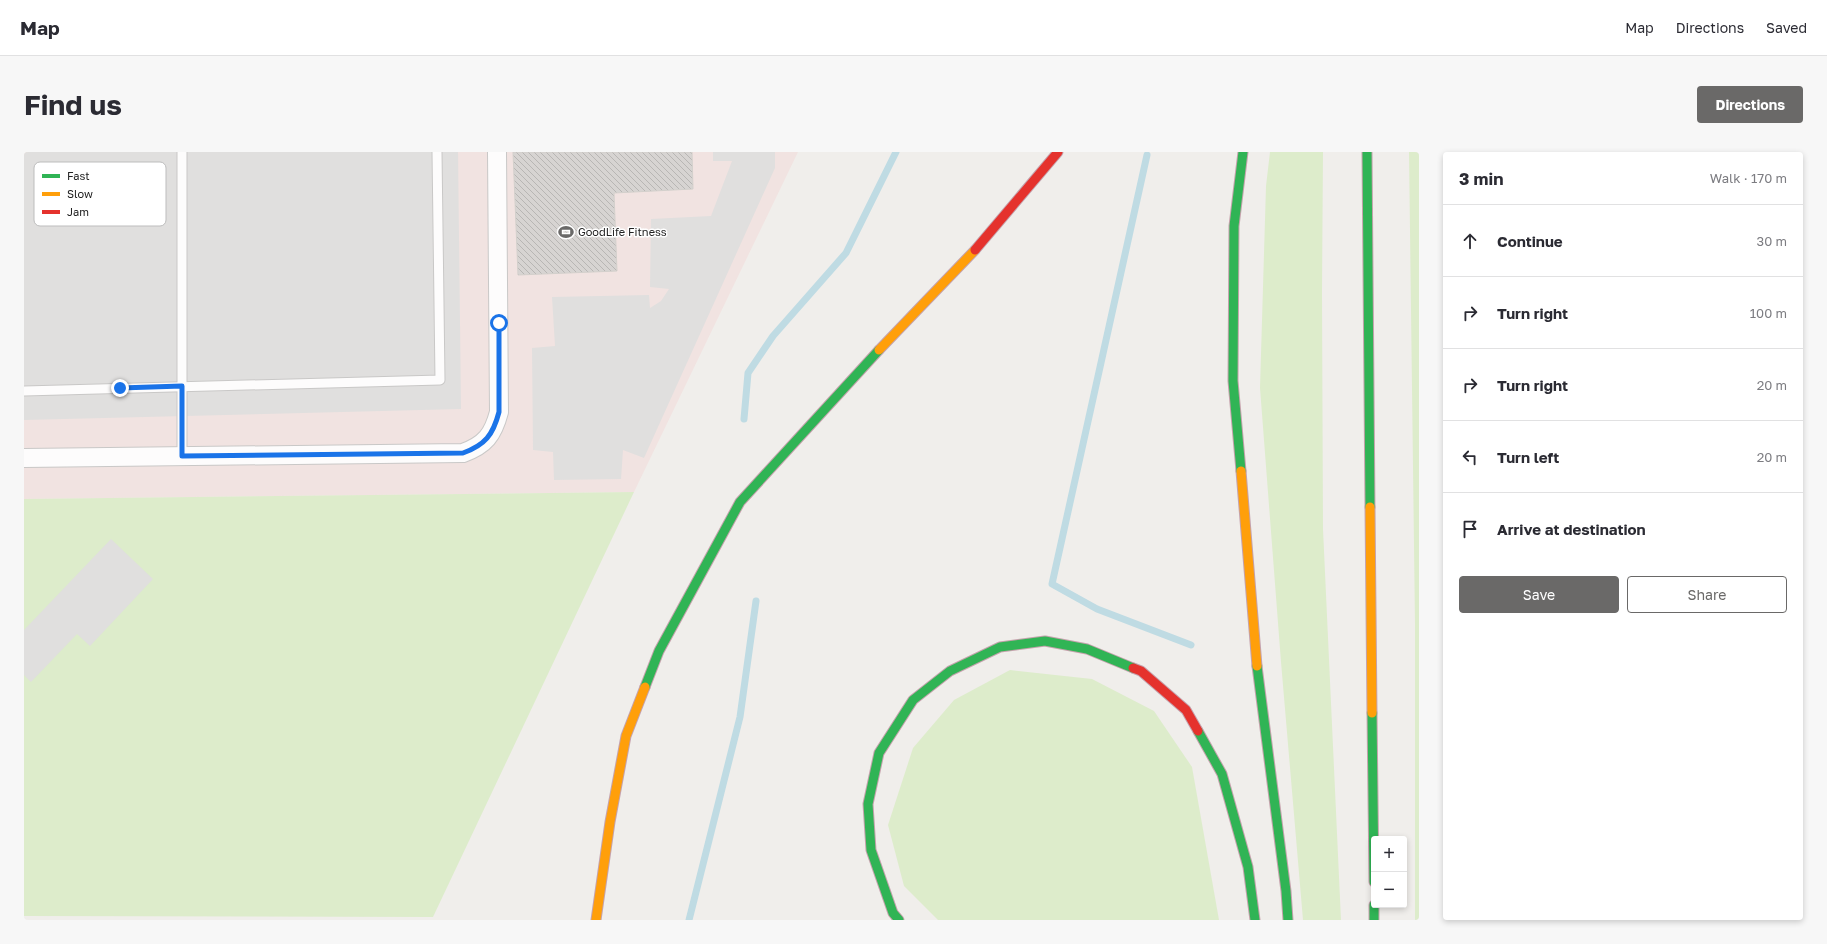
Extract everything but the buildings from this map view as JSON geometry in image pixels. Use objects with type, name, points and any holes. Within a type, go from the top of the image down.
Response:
[{"type":"highway","points":[[596,920],[610,822],[626,736],[659,651],[740,502],[902,325],[982,243],[1058,152]]},
{"type":"highway","points":[[1243,152],[1234,226],[1233,381],[1259,692],[1286,891],[1288,920]]},
{"type":"highway","points":[[1367,152],[1374,872]]},
{"type":"highway","points":[[899,920],[893,913],[871,850],[868,804],[879,754],[913,700],[950,671],[1000,647],[1045,641],[1087,649],[1141,671],[1186,710],[1222,774],[1248,867],[1255,920]]},
{"type":"highway","points":[[1374,908],[1374,920]]},
{"type":"street","points":[[24,458],[463,453],[475,449],[490,437],[499,412],[497,152]]},
{"type":"lane","points":[[182,152],[182,456]]},
{"type":"lane","points":[[24,391],[440,380],[437,152]]},
{"type":"shaded area","points":[[24,152],[798,152],[634,492],[24,499]]},
{"type":"shaded area","points":[[24,152],[458,152],[461,409],[24,420]]},
{"type":"shaded area","points":[[713,152],[775,152],[775,168],[644,458],[623,450],[621,479],[554,480],[553,452],[533,450],[532,348],[555,346],[552,297],[649,295],[650,308],[661,301],[669,289],[650,287],[651,219],[711,216],[732,161],[713,161]]},
{"type":"shaded area","points":[[111,539],[153,579],[90,646],[77,634],[31,682],[24,675],[24,630]]},
{"type":"green space","points":[[1270,152],[1323,152],[1323,529],[1341,920],[1303,920],[1260,388],[1266,186]]},
{"type":"green space","points":[[1409,152],[1419,152],[1419,920],[1415,920],[1415,624]]},
{"type":"green space","points":[[634,492],[433,917],[24,916],[24,499]]},
{"type":"green space","points":[[1010,670],[1092,679],[1154,711],[1192,767],[1219,920],[938,920],[904,886],[888,825],[913,748],[954,700]]},
{"type":"waterway","points":[[744,419],[748,373],[773,336],[846,253],[896,152]]},
{"type":"waterway","points":[[1147,155],[1052,584],[1097,609],[1191,645]]},
{"type":"waterway","points":[[689,920],[740,717],[756,601]]},
{"type":"traffic: fast","points":[[1241,471],[1233,381],[1234,226],[1243,152]]},
{"type":"traffic: fast","points":[[1367,152],[1370,507]]},
{"type":"traffic: fast","points":[[645,687],[659,651],[740,502],[879,350]]},
{"type":"traffic: fast","points":[[899,920],[893,913],[871,850],[868,804],[879,753],[913,700],[950,671],[1000,647],[1045,641],[1087,649],[1133,668]]},
{"type":"traffic: fast","points":[[1257,666],[1286,891],[1288,920]]},
{"type":"traffic: fast","points":[[1372,713],[1374,872]]},
{"type":"traffic: fast","points":[[1198,731],[1222,774],[1248,867],[1255,920]]},
{"type":"traffic: fast","points":[[1374,908],[1374,920]]},
{"type":"traffic: slow","points":[[879,350],[975,250]]},
{"type":"traffic: slow","points":[[1241,471],[1257,666]]},
{"type":"traffic: slow","points":[[1370,507],[1372,713]]},
{"type":"traffic: slow","points":[[596,920],[610,822],[626,736],[645,687]]},
{"type":"traffic: jam","points":[[975,250],[1058,152]]},
{"type":"traffic: jam","points":[[1133,668],[1141,671],[1186,710],[1198,731]]},
{"type":"place","name":"GoodLife Fitness","points":[[566,232]]},
{"type":"route","points":[[120,388],[182,386],[182,456],[463,453],[475,449],[490,437],[496,423],[499,412],[499,323]]}]
